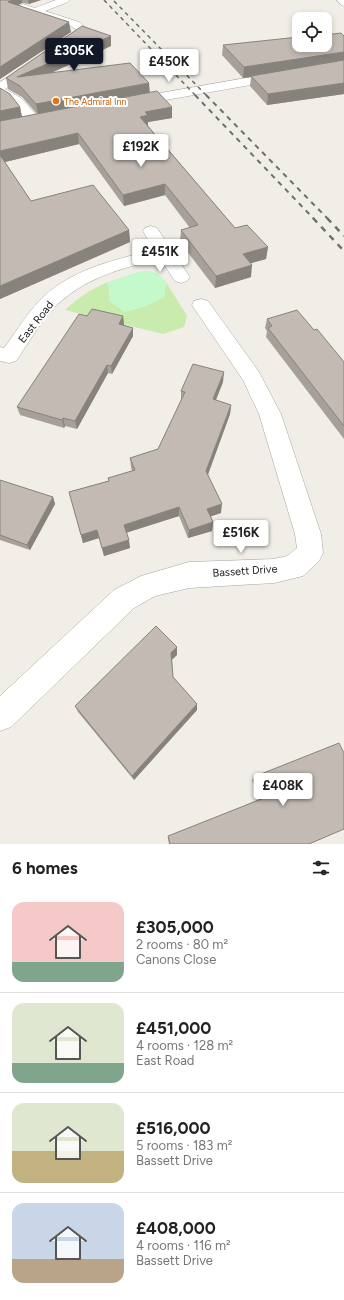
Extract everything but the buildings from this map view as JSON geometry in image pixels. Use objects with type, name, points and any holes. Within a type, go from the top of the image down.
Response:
[{"type":"street","points":[[36,11],[64,0]]},
{"type":"street","points":[[23,7],[75,24],[82,29],[82,32],[79,35],[53,52]]},
{"type":"street","points":[[0,87],[40,61]]},
{"type":"street","points":[[121,104],[289,75]]},
{"type":"street","points":[[0,91],[17,101],[34,120]]},
{"type":"street","points":[[20,124],[48,118]]},
{"type":"street","points":[[151,231],[181,277]]},
{"type":"street","name":"East Road","points":[[3,360],[47,304],[85,276],[110,266],[164,253]]},
{"type":"street","name":"Bassett Drive","points":[[0,716],[124,599],[150,585],[189,574],[274,571],[294,567],[310,553],[308,534],[270,414],[252,377],[201,305]]},
{"type":"green space","points":[[141,271],[149,271],[158,274],[166,282],[164,297],[147,306],[125,312],[110,302],[108,282]]},
{"type":"green space","points":[[108,282],[110,302],[164,297],[166,282],[187,316],[184,327],[163,334],[65,310],[85,294]]},
{"type":"railway","points":[[104,0],[196,96]]},
{"type":"railway","points":[[114,1],[207,96]]},
{"type":"railway","points":[[195,95],[314,219]]},
{"type":"railway","points":[[206,95],[328,219]]},
{"type":"railway","points":[[313,218],[344,251]]},
{"type":"railway","points":[[327,218],[344,236]]},
{"type":"place","name":"The Admiral Inn","points":[[56,101]]}]
